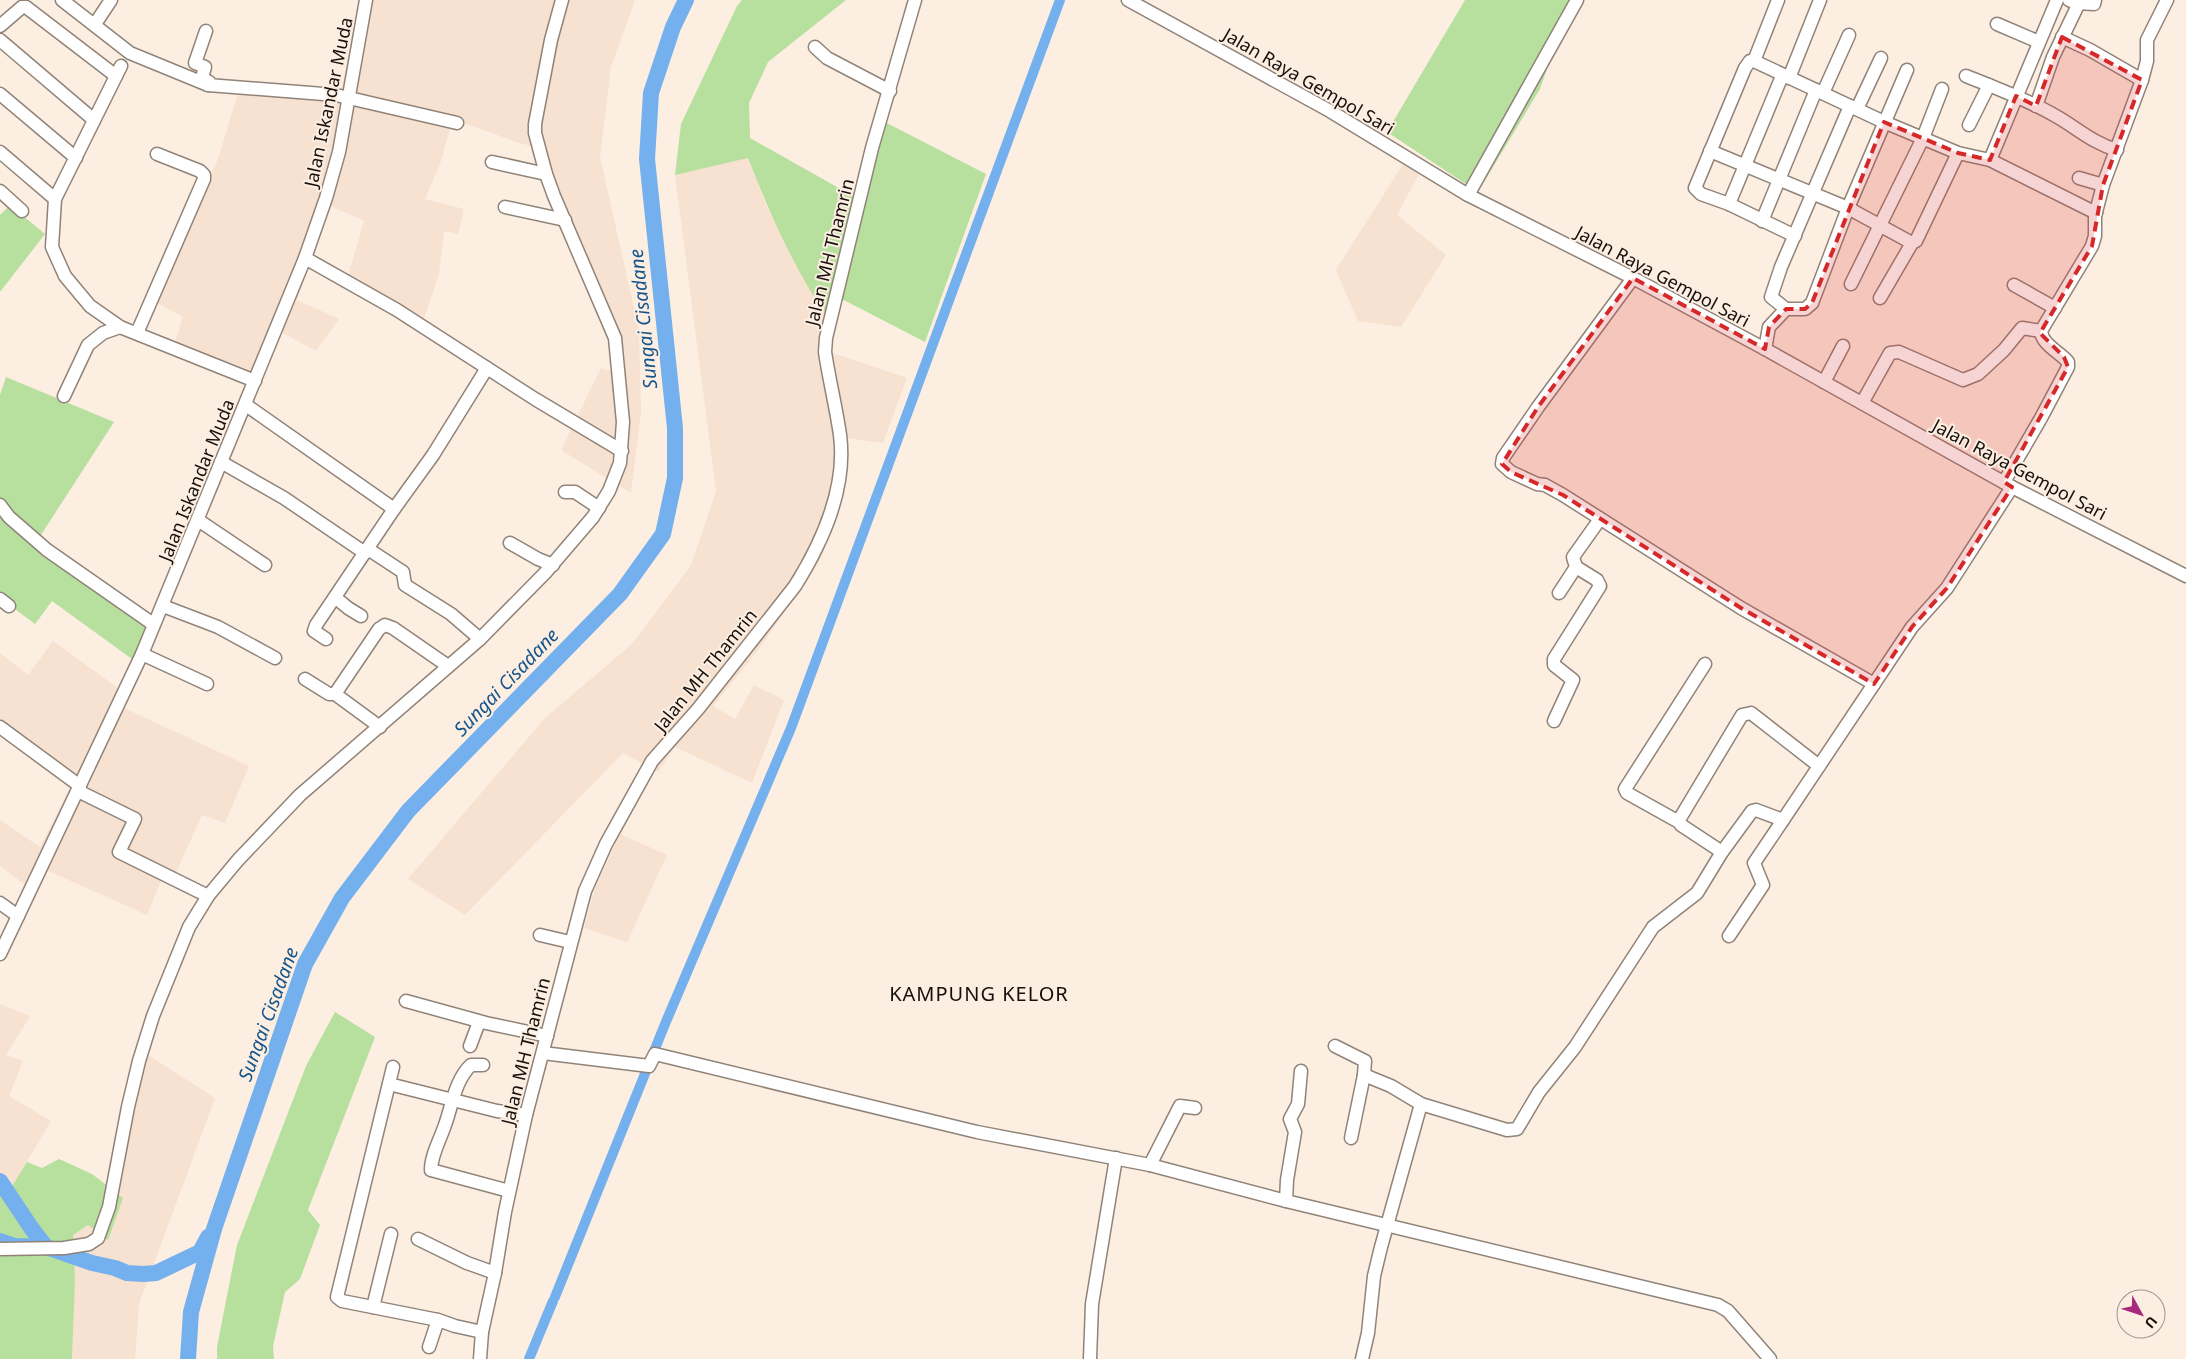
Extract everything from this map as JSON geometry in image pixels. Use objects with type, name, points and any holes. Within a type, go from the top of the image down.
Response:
[{"type":"street","points":[[62,0],[96,22],[130,53],[209,84],[349,92],[457,123]]},
{"type":"street","points":[[96,22],[111,0]]},
{"type":"street","name":"Jalan Iskandar Muda","points":[[0,952],[142,654],[305,258],[326,198],[339,152],[366,0]]},
{"type":"street","points":[[0,1250],[64,1248],[89,1244],[98,1238],[109,1207],[128,1107],[139,1061],[153,1016],[189,927],[208,896],[238,860],[300,795],[480,639],[554,565],[594,517],[616,476],[622,451],[623,422],[615,338],[546,174],[535,129],[551,40],[562,0]]},
{"type":"street","name":"Jalan MH Thamrin","points":[[480,1359],[482,1332],[495,1273],[509,1191],[526,1115],[570,942],[585,891],[606,844],[652,761],[698,709],[795,586],[808,566],[827,523],[838,488],[840,436],[825,352],[826,338],[872,148],[915,0]]},
{"type":"street","name":"Jalan Raya Gempol Sari","points":[[1128,0],[1330,111],[1468,195],[1633,278],[2008,484],[2186,576]]},
{"type":"street","points":[[1468,195],[1577,0]]},
{"type":"street","points":[[1754,61],[1778,0]]},
{"type":"street","points":[[1729,204],[1820,0]]},
{"type":"street","points":[[1990,160],[2057,0]]},
{"type":"street","points":[[2036,106],[2074,1],[2094,4],[2095,0]]},
{"type":"street","points":[[1729,936],[1763,885],[1754,863],[1912,627],[1947,588],[2008,484],[2068,367],[2068,362],[2064,357],[2043,340],[2041,331],[2092,246],[2095,236],[2096,213],[2103,185],[2142,80],[2147,61],[2147,40],[2167,0]]},
{"type":"street","points":[[0,26],[22,7],[26,7],[119,71],[55,199],[52,247],[65,276],[90,306],[120,327],[255,381]]},
{"type":"street","points":[[1997,24],[2039,42]]},
{"type":"street","points":[[206,30],[195,64],[205,68],[202,78],[209,84]]},
{"type":"street","points":[[1762,221],[1779,178],[1819,92],[1849,35]]},
{"type":"street","points":[[2062,37],[2090,50],[2142,80]]},
{"type":"street","points":[[0,40],[94,120]]},
{"type":"street","points":[[815,47],[827,58],[890,91]]},
{"type":"street","points":[[1881,58],[1854,107],[1781,267],[1771,297],[1786,309],[1805,309],[1812,303],[1848,208],[1907,70]]},
{"type":"street","points":[[1795,236],[1729,204],[1696,191],[1696,184],[1744,68],[1750,61],[1754,61],[1884,122],[1958,154],[1990,160],[2096,213]]},
{"type":"street","points":[[1966,76],[2016,96],[2059,118],[2094,142],[2117,150]]},
{"type":"street","points":[[1969,125],[1989,85]]},
{"type":"street","points":[[1851,284],[1923,138],[1942,89]]},
{"type":"street","points":[[0,94],[76,158]]},
{"type":"street","points":[[1710,150],[1848,208],[1912,243]]},
{"type":"street","points":[[0,152],[55,199]]},
{"type":"street","points":[[137,333],[204,179],[204,175],[200,171],[157,154]]},
{"type":"street","points":[[1880,298],[1912,243],[1916,241],[1958,154]]},
{"type":"street","points":[[492,162],[546,174]]},
{"type":"street","points":[[2079,178],[2103,185]]},
{"type":"street","points":[[0,190],[22,210]]},
{"type":"street","points":[[505,207],[565,220]]},
{"type":"street","points":[[305,258],[397,310],[535,399],[622,451]]},
{"type":"street","points":[[1633,278],[1538,407],[1502,462],[1510,472],[1537,484],[1545,485],[1741,608],[1874,684]]},
{"type":"street","points":[[2014,285],[2055,308]]},
{"type":"street","points":[[1765,349],[1769,327],[1786,309]]},
{"type":"street","points":[[64,396],[88,345],[103,333],[120,327]]},
{"type":"street","points":[[1862,403],[1890,352],[1899,352],[1964,380],[1978,374],[2004,350],[2022,328],[2041,331]]},
{"type":"street","points":[[1824,382],[1843,346]]},
{"type":"street","points":[[326,639],[314,629],[394,508],[433,455],[487,368]]},
{"type":"street","points":[[246,405],[394,508]]},
{"type":"street","points":[[221,462],[284,498],[403,572],[405,585],[451,614],[480,639]]},
{"type":"street","points":[[565,492],[575,492],[599,508]]},
{"type":"street","points":[[0,505],[8,518],[47,550],[153,624]]},
{"type":"street","points":[[1554,721],[1573,680],[1554,665],[1554,659],[1600,586],[1597,580],[1576,567],[1573,557],[1600,519]]},
{"type":"street","points":[[198,520],[265,565]]},
{"type":"street","points":[[510,543],[554,565]]},
{"type":"street","points":[[1559,593],[1576,567]]},
{"type":"street","points":[[336,598],[361,616]]},
{"type":"street","points":[[163,606],[183,616],[211,624],[275,658]]},
{"type":"street","points":[[335,694],[379,629],[385,625],[393,628],[448,666]]},
{"type":"street","points":[[142,654],[207,684]]},
{"type":"street","points":[[1705,664],[1625,789],[1627,793],[1679,822],[1722,852]]},
{"type":"street","points":[[306,679],[329,694],[335,694],[380,727]]},
{"type":"street","points":[[1679,822],[1680,817],[1742,715],[1746,712],[1751,712],[1819,766]]},
{"type":"street","points":[[0,727],[79,788],[134,819],[119,852],[168,874],[208,896]]},
{"type":"street","points":[[1364,1074],[1391,1086],[1421,1104],[1513,1131],[1518,1127],[1539,1092],[1575,1047],[1653,927],[1697,893],[1722,852],[1752,811],[1756,810],[1783,820]]},
{"type":"street","points":[[0,903],[18,916]]},
{"type":"street","points":[[540,935],[570,942]]},
{"type":"street","points":[[406,1000],[479,1022],[547,1036]]},
{"type":"street","points":[[470,1046],[479,1022]]},
{"type":"street","points":[[1335,1046],[1364,1059],[1364,1074],[1352,1138]]},
{"type":"street","points":[[543,1053],[649,1066],[655,1054],[977,1132],[1150,1165],[1286,1201],[1388,1224],[1718,1305],[1728,1311],[1770,1359]]},
{"type":"street","points":[[483,1065],[471,1065],[467,1069],[451,1100],[431,1170],[509,1191]]},
{"type":"street","points":[[392,1067],[337,1294],[342,1301],[438,1320],[482,1332]]},
{"type":"street","points":[[1286,1201],[1287,1180],[1295,1132],[1290,1119],[1298,1104],[1301,1071]]},
{"type":"street","points":[[389,1084],[497,1111],[526,1115]]},
{"type":"street","points":[[1362,1359],[1368,1333],[1374,1276],[1421,1104]]},
{"type":"street","points":[[1150,1165],[1180,1106],[1195,1108]]},
{"type":"street","points":[[1090,1359],[1092,1304],[1116,1158]]},
{"type":"street","points":[[373,1307],[391,1234]]},
{"type":"street","points":[[418,1239],[468,1263],[495,1273]]},
{"type":"street","points":[[429,1347],[438,1320]]},
{"type":"highlighted area","points":[[2062,37],[2142,80],[2103,185],[2092,246],[2040,333],[2064,357],[2068,367],[2004,482],[2012,487],[1947,588],[1912,627],[1874,684],[1741,608],[1563,495],[1511,472],[1502,464],[1538,407],[1633,278],[1765,349],[1769,327],[1786,309],[1805,309],[1812,303],[1884,122],[1958,153],[1990,160],[2016,96],[2036,106]]},
{"type":"shaded area","points":[[361,0],[635,0],[611,67],[600,157],[639,330],[641,412],[631,493],[561,450],[601,368],[616,372],[613,338],[578,234],[543,149],[516,142],[453,119],[440,164],[425,199],[464,209],[458,234],[444,231],[439,274],[424,318],[348,276],[364,221],[329,205],[297,300],[339,319],[316,351],[274,328],[255,372],[175,342],[183,317],[152,300],[218,159],[240,87],[340,95]]},
{"type":"shaded area","points":[[748,158],[766,205],[830,322],[830,352],[907,378],[883,443],[846,438],[844,489],[820,561],[756,653],[713,706],[735,719],[754,685],[784,700],[752,783],[675,747],[658,772],[623,753],[465,915],[408,879],[545,718],[633,643],[691,565],[716,491],[675,175]]},
{"type":"shaded area","points":[[1403,164],[1419,174],[1397,215],[1446,255],[1401,327],[1358,321],[1336,270]]},
{"type":"shaded area","points":[[53,641],[126,694],[124,708],[249,766],[225,823],[202,815],[174,877],[165,871],[147,915],[44,869],[36,893],[0,866],[0,820],[40,847],[72,784],[0,730],[0,653],[28,675]]},
{"type":"shaded area","points":[[620,834],[667,855],[627,942],[584,928],[595,888]]},
{"type":"shaded area","points":[[0,1004],[30,1016],[6,1055],[23,1061],[9,1096],[51,1121],[6,1197],[0,1189]]},
{"type":"shaded area","points":[[148,1055],[215,1098],[139,1304],[135,1359],[72,1359],[75,1280],[73,1235],[88,1225],[108,1240],[109,1187]]},
{"type":"green space","points":[[742,0],[846,0],[768,62],[749,103],[750,138],[853,196],[877,118],[986,174],[925,342],[838,297],[830,322],[784,243],[748,158],[675,175],[681,124],[737,6]]},
{"type":"green space","points":[[1465,0],[1582,0],[1555,46],[1540,89],[1478,192],[1387,132]]},
{"type":"green space","points":[[10,205],[45,234],[0,292],[0,215]]},
{"type":"green space","points":[[6,377],[114,422],[37,541],[150,621],[132,659],[52,601],[35,624],[0,598],[0,395]]},
{"type":"green space","points":[[335,1012],[375,1037],[308,1210],[320,1225],[300,1279],[285,1292],[273,1346],[274,1359],[217,1359],[217,1347],[237,1245],[306,1066]]},
{"type":"green space","points":[[59,1159],[92,1174],[123,1198],[108,1240],[88,1225],[73,1235],[75,1280],[72,1359],[0,1359],[0,1189],[6,1196],[27,1162],[42,1168]]},
{"type":"waterway","name":"Sungai Cisadane","points":[[188,1359],[191,1312],[214,1229],[305,964],[342,898],[408,811],[620,594],[663,534],[675,478],[675,428],[647,159],[651,93],[673,27],[686,0]]},
{"type":"waterway","points":[[555,1297],[665,1024],[791,728],[1060,0]]},
{"type":"waterway","points":[[0,1181],[46,1247]]},
{"type":"waterway","points":[[0,1241],[15,1246],[46,1247],[127,1273],[143,1274],[156,1273],[200,1252],[208,1237]]},
{"type":"waterway","points":[[529,1359],[553,1301]]},
{"type":"district","name":"KAMPUNG KELOR","points":[[979,993]]}]
